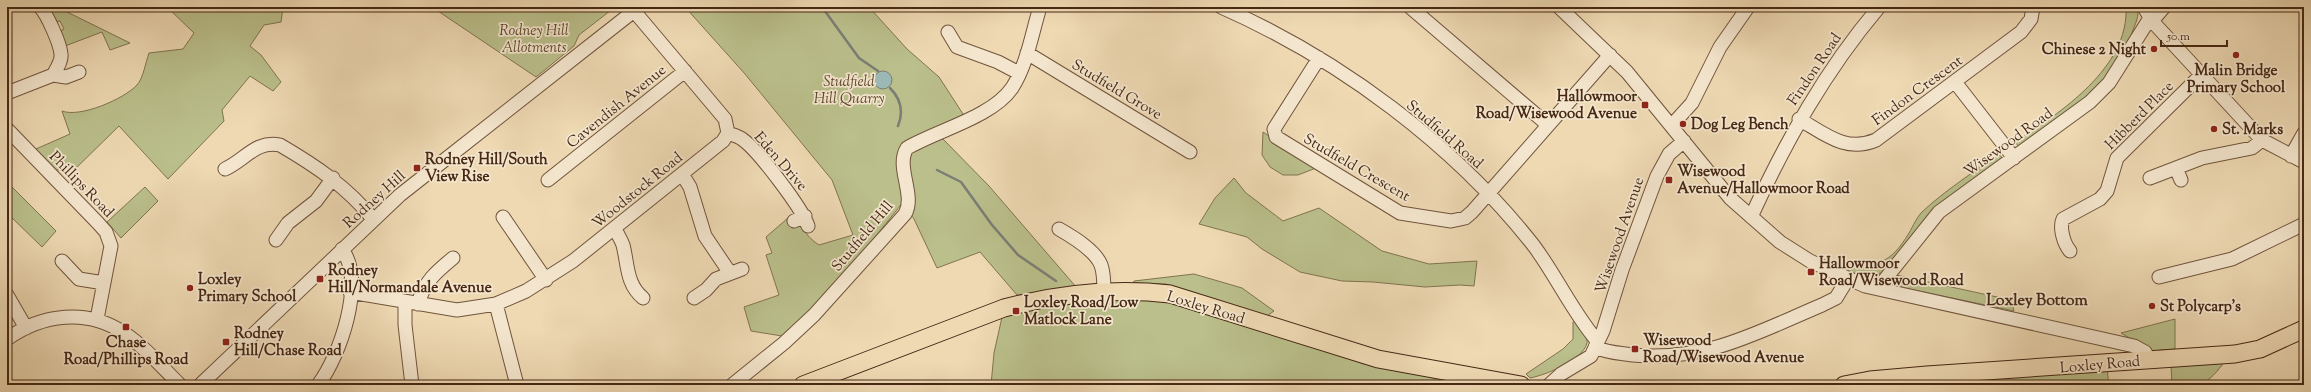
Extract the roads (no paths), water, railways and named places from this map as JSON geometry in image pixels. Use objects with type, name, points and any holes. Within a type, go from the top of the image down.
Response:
[{"type":"main road","name":"Loxley Road","points":[[803,385],[1004,308],[1030,301],[1136,291],[1170,294],[1378,359],[1521,385]]},
{"type":"main road","name":"Loxley Road","points":[[1844,385],[1927,375],[2044,368],[2247,352],[2273,344],[2304,329]]},
{"type":"street","points":[[40,7],[46,13],[61,53],[53,75]]},
{"type":"street","name":"Studfield Hill","points":[[732,385],[784,343],[814,315],[905,214],[907,202],[904,164],[905,152],[907,148],[999,102],[1012,88],[1020,73],[1027,53],[1040,7]]},
{"type":"street","name":"Studfield Road","points":[[1221,7],[1284,37],[1319,58],[1402,116],[1487,193],[1534,247],[1596,344]]},
{"type":"street","points":[[1410,7],[1548,126]]},
{"type":"street","points":[[1559,7],[1627,72],[1672,125],[1712,177],[1751,217],[1780,242],[1810,261],[1847,280],[2134,346],[2145,352],[2149,360]]},
{"type":"street","name":"Findon Road","points":[[1751,217],[1799,119],[1846,49],[1879,7]]},
{"type":"street","name":"Findon Crescent","points":[[1799,119],[1846,145],[1866,144],[1887,132],[2021,32],[2031,19],[2033,7]]},
{"type":"street","name":"Wisewood Road","points":[[1878,288],[1938,212],[2073,116],[2109,83],[2149,15],[2164,7]]},
{"type":"street","points":[[1672,125],[1692,103],[1720,46],[1744,8]]},
{"type":"street","points":[[636,9],[724,120],[728,134]]},
{"type":"street","name":"Rodney Hill","points":[[200,385],[373,219],[438,163],[636,9]]},
{"type":"street","points":[[2149,15],[2201,75],[2262,140],[2304,162]]},
{"type":"street","points":[[948,32],[957,47],[998,62],[1020,73]]},
{"type":"street","name":"Studfield Grove","points":[[1027,53],[1190,152]]},
{"type":"street","name":"Studfield Crescent","points":[[1319,58],[1274,129],[1276,137],[1392,209],[1405,214],[1459,221],[1465,218],[1610,55]]},
{"type":"street","name":"Cavendish Avenue","points":[[548,180],[684,71]]},
{"type":"street","points":[[7,93],[53,75],[66,77],[78,72]]},
{"type":"street","name":"Hibberd Place","points":[[2070,251],[2067,247],[2062,230],[2062,218],[2100,199],[2107,191],[2117,158],[2201,75]]},
{"type":"street","points":[[1955,82],[2014,158]]},
{"type":"street","points":[[2291,156],[2304,133]]},
{"type":"street","name":"Woodstock Road","points":[[350,292],[457,310],[496,304],[526,291],[546,280],[615,228],[723,141],[728,134]]},
{"type":"street","name":"Eden Drive","points":[[728,134],[743,140],[754,151],[802,221]]},
{"type":"street","name":"Phillips Road","points":[[10,137],[106,232],[111,246],[97,319]]},
{"type":"street","points":[[2150,178],[2178,174],[2202,158],[2252,148],[2262,140]]},
{"type":"street","name":"Wisewood Avenue","points":[[1596,344],[1657,176],[1669,154],[1684,141]]},
{"type":"street","points":[[225,168],[235,164],[257,147],[272,143],[280,145],[333,178],[355,198],[373,219]]},
{"type":"street","points":[[682,174],[690,187],[705,236],[736,271],[716,279],[706,290],[694,298]]},
{"type":"street","points":[[276,240],[288,223],[316,201],[333,178]]},
{"type":"street","points":[[503,217],[546,280]]},
{"type":"street","points":[[2159,277],[2232,259],[2304,224]]},
{"type":"street","points":[[615,228],[623,244],[633,287],[643,298]]},
{"type":"street","points":[[1059,229],[1072,236],[1098,258],[1102,266],[1104,293]]},
{"type":"street","points":[[318,385],[334,358],[342,334],[350,292],[351,271],[347,256],[342,249]]},
{"type":"street","points":[[412,385],[405,325],[412,303],[421,294],[431,276],[452,258]]},
{"type":"street","points":[[62,261],[79,278],[104,283]]},
{"type":"street","points":[[1549,385],[1561,374],[1591,356],[1596,344],[1612,352],[1648,356],[1672,356],[1711,350],[1730,344],[1836,298],[1847,280]]},
{"type":"street","points":[[7,295],[26,328]]},
{"type":"street","points":[[496,304],[517,385]]},
{"type":"street","points":[[7,339],[26,328],[52,318],[80,317],[97,319],[124,333],[180,385]]},
{"type":"water","points":[[883,71],[890,73],[892,80],[890,87],[883,89],[876,87],[874,80],[876,73]]},
{"type":"waterway","points":[[822,7],[859,58],[878,71]]},
{"type":"waterway","points":[[890,88],[897,96],[901,110],[898,126]]},
{"type":"waterway","points":[[937,170],[961,182],[992,225],[1018,255],[1056,281]]},
{"type":"place","name":"Chinese 2 Night","points":[[2154,49]]},
{"type":"place","name":"Malin Bridge Primary School","points":[[2236,55]]},
{"type":"place","name":"Hallowmoor Road/Wisewood Avenue","points":[[1645,105]]},
{"type":"place","name":"Dog Leg Bench","points":[[1683,124]]},
{"type":"place","name":"St. Marks","points":[[2214,129]]},
{"type":"place","name":"Rodney Hill/South View Rise","points":[[417,168]]},
{"type":"place","name":"Wisewood Avenue/Hallowmoor Road","points":[[1669,180]]},
{"type":"place","name":"Hallowmoor Road/Wisewood Road","points":[[1811,272]]},
{"type":"place","name":"Rodney Hill/Normandale Avenue","points":[[320,279]]},
{"type":"place","name":"Loxley Primary School","points":[[190,288]]},
{"type":"place","name":"St Polycarp's","points":[[2152,306]]},
{"type":"place","name":"Loxley Road/Low Matlock Lane","points":[[1016,311]]},
{"type":"place","name":"Chase Road/Phillips Road","points":[[126,327]]},
{"type":"place","name":"Rodney Hill/Chase Road","points":[[226,342]]},
{"type":"place","name":"Wisewood Road/Wisewood Avenue","points":[[1635,349]]},
{"type":"district","name":"Loxley Bottom","points":[[2037,299]]},
{"type":"park label","name":"Rodney Hill Allotments","points":[[534,38]]},
{"type":"park label","name":"Studfield Hill Quarry","points":[[849,90]]}]
